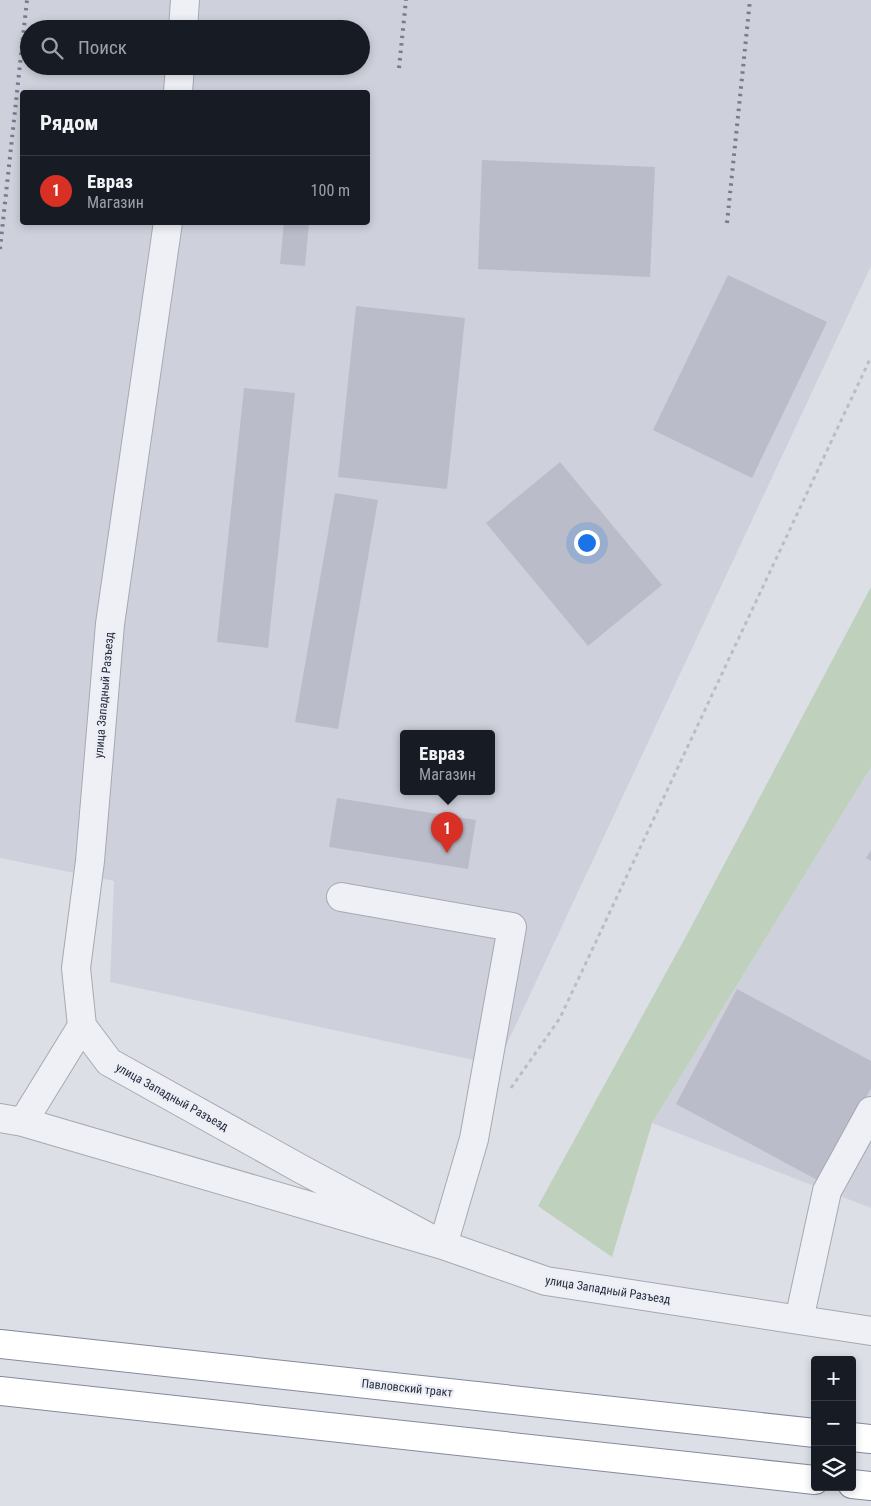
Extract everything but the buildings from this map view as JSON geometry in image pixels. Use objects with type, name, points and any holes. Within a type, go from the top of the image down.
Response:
[{"type":"highway","name":"Павловский тракт","points":[[0,1344],[811,1433]]},
{"type":"highway","points":[[0,1391],[811,1480]]},
{"type":"highway","points":[[856,1437],[871,1439]]},
{"type":"highway","points":[[856,1484],[871,1486]]},
{"type":"street","points":[[184,20],[185,0]]},
{"type":"street","points":[[178,90],[179,75]]},
{"type":"street","name":"улица Западный Разъезд","points":[[168,225],[110,624],[90,862],[76,968],[82,1026],[109,1062],[301,1169],[443,1245],[546,1281],[871,1331]]},
{"type":"street","points":[[82,1026],[11,1120],[443,1245],[474,1139],[512,927],[341,897]]},
{"type":"street","points":[[799,1320],[827,1191],[871,1112]]},
{"type":"path","points":[[508,1091],[560,1018],[871,356]]},
{"type":"shaded area","points":[[0,0],[871,0],[871,266],[497,1065],[110,982],[114,881],[0,858]]},
{"type":"shaded area","points":[[871,767],[871,1208],[652,1123]]},
{"type":"green space","points":[[871,587],[871,767],[652,1123],[612,1257],[538,1206],[690,929]]},
{"type":"railway","points":[[25,20],[27,0]]},
{"type":"railway","points":[[399,68],[406,0]]},
{"type":"railway","points":[[727,223],[750,0]]},
{"type":"railway","points":[[0,249],[20,65]]},
{"type":"place","name":"Евраз","points":[[447,853]]}]
